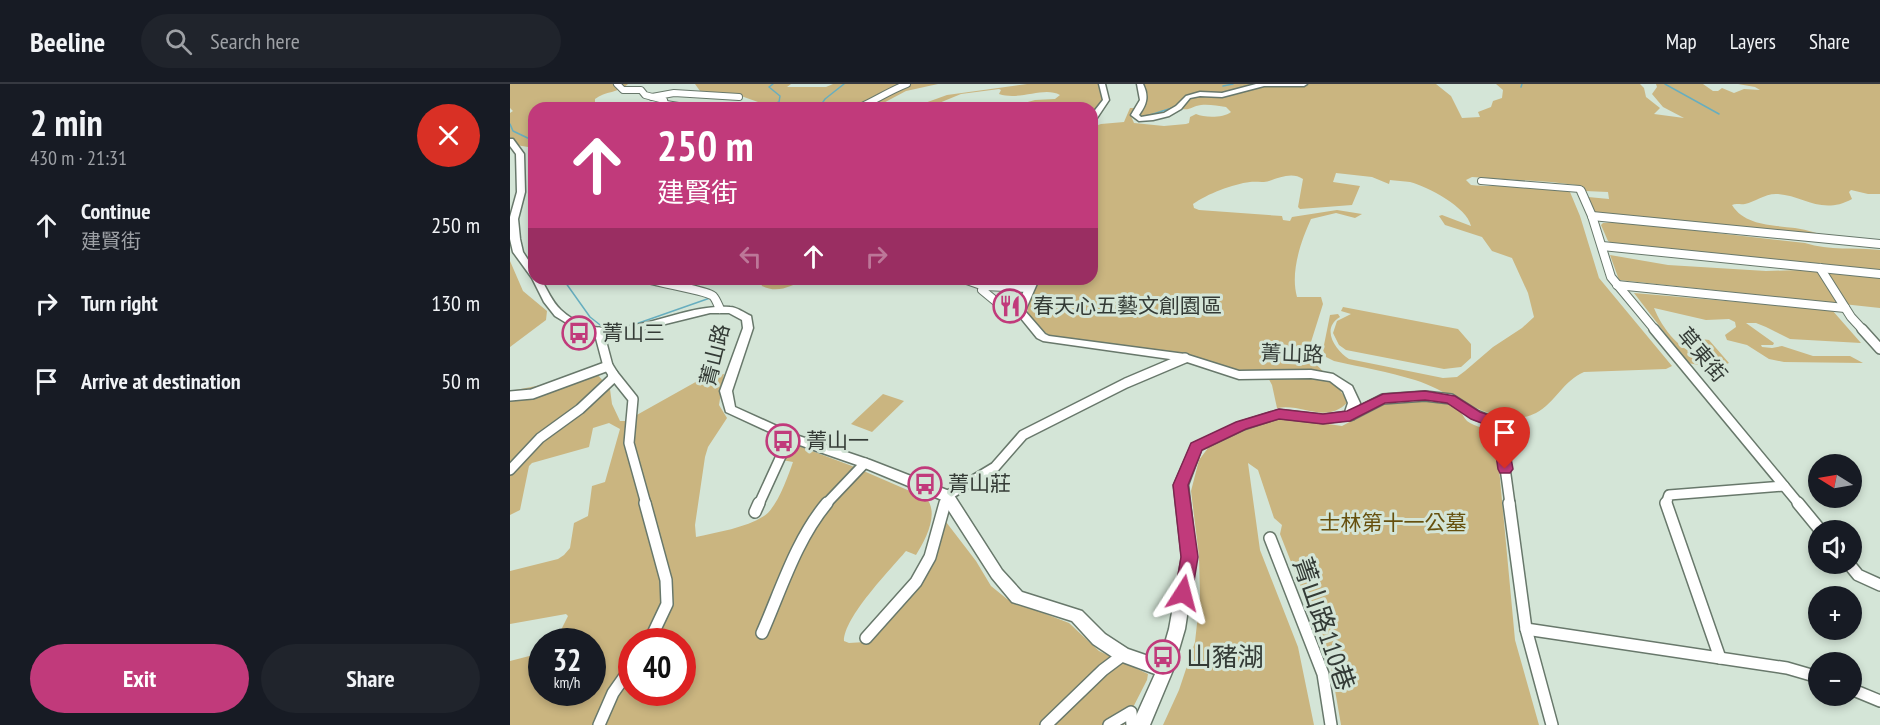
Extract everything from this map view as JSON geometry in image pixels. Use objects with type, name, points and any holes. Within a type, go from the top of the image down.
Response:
[{"type":"street","points":[[617,84],[623,90],[641,90],[645,95],[665,102]]},
{"type":"street","points":[[872,102],[879,99],[885,92],[907,84]]},
{"type":"street","points":[[1098,111],[1106,100],[1102,84]]},
{"type":"street","points":[[1140,84],[1145,96],[1142,107],[1135,115],[1138,119],[1148,120],[1177,110],[1185,104],[1188,97],[1194,95],[1222,95],[1264,84],[1304,84]]},
{"type":"street","points":[[652,97],[674,93],[739,97]]},
{"type":"street","name":"菁山路","points":[[510,141],[520,154],[521,192],[514,219],[515,238],[518,252],[528,267]]},
{"type":"street","name":"草東街","points":[[1481,181],[1580,189],[1592,216],[1611,278],[1812,520]]},
{"type":"street","points":[[1592,216],[1880,244]]},
{"type":"street","points":[[1602,246],[1880,274]]},
{"type":"street","points":[[1820,268],[1845,308],[1880,349]]},
{"type":"street","name":"菁山路","points":[[540,285],[557,313],[571,322],[599,333],[637,328],[720,309],[735,311],[747,318],[748,328],[726,391],[730,409],[795,439],[865,463],[947,496]]},
{"type":"street","points":[[666,285],[708,293],[714,297],[720,309]]},
{"type":"street","points":[[981,285],[1000,285]]},
{"type":"street","points":[[984,286],[982,290],[992,301],[1001,307],[1020,311],[1030,285]]},
{"type":"street","points":[[1617,285],[1845,308]]},
{"type":"street","name":"菁山路","points":[[1020,311],[1047,339],[1185,358],[1239,375],[1311,374],[1333,378],[1348,389],[1354,404],[1350,416]]},
{"type":"street","points":[[599,333],[610,370],[633,399],[629,443],[666,580],[667,604],[656,628]]},
{"type":"street","points":[[866,638],[916,582],[930,557],[947,496],[995,466],[1023,435],[1126,383],[1185,358]]},
{"type":"street","points":[[510,396],[531,394],[610,370]]},
{"type":"street","points":[[510,470],[540,438],[605,387],[610,370]]},
{"type":"street","points":[[1141,725],[1166,670],[1178,629],[1189,557],[1181,485],[1196,447],[1241,426],[1279,414],[1323,419],[1350,416],[1383,399],[1425,396],[1450,399],[1476,415],[1499,424],[1526,629],[1552,725]]},
{"type":"street","points":[[755,512],[780,456],[795,439]]},
{"type":"street","points":[[762,633],[780,594],[789,567],[814,521],[834,494],[865,463]]},
{"type":"street","points":[[1720,658],[1666,503],[1669,495],[1784,486]]},
{"type":"street","points":[[947,496],[997,574],[1017,597],[1077,616],[1099,639],[1123,655],[1166,670]]},
{"type":"street","name":"菁山路110巷","points":[[1270,538],[1323,674],[1331,725]]},
{"type":"street","points":[[1857,574],[1880,585]]},
{"type":"street","points":[[1526,629],[1787,668],[1808,674]]},
{"type":"street","points":[[1046,725],[1103,670],[1123,655]]},
{"type":"street","points":[[599,725],[618,686]]},
{"type":"street","points":[[1862,694],[1880,701]]},
{"type":"street","points":[[1109,725],[1131,712],[1132,725]]},
{"type":"green space","points":[[510,84],[628,84],[595,99],[595,102],[528,102],[528,147],[510,144],[510,113],[513,111],[510,108]]},
{"type":"green space","points":[[695,84],[791,84],[787,87],[826,87],[833,84],[938,84],[906,91],[885,102],[758,102],[741,96],[700,91]]},
{"type":"green space","points":[[1027,84],[1100,84],[1104,100],[1098,108],[1098,102],[1028,102],[1055,99],[1060,95],[1047,92],[1007,96],[999,94],[1001,90],[999,89],[961,94],[942,102],[928,102],[947,95]]},
{"type":"green space","points":[[1142,84],[1436,84],[1451,96],[1462,118],[1480,117],[1478,112],[1491,107],[1493,101],[1502,98],[1503,90],[1496,84],[1640,84],[1644,88],[1646,97],[1660,108],[1654,114],[1684,118],[1663,107],[1652,94],[1657,87],[1656,84],[1703,84],[1713,91],[1722,88],[1734,93],[1744,89],[1760,90],[1738,84],[1880,84],[1880,194],[1851,190],[1849,192],[1852,199],[1831,206],[1776,194],[1745,204],[1732,205],[1744,217],[1752,221],[1805,230],[1832,238],[1595,214],[1588,197],[1609,199],[1608,192],[1585,191],[1576,185],[1551,182],[1472,177],[1466,180],[1471,185],[1537,186],[1570,192],[1580,216],[1599,278],[1672,366],[1666,369],[1584,372],[1571,380],[1543,409],[1522,417],[1506,417],[1490,414],[1415,380],[1334,361],[1326,357],[1323,350],[1330,315],[1338,314],[1340,317],[1331,328],[1332,340],[1339,351],[1349,359],[1443,378],[1457,377],[1534,317],[1528,293],[1512,258],[1492,251],[1482,237],[1445,225],[1439,216],[1442,215],[1471,226],[1468,219],[1455,205],[1427,188],[1410,182],[1390,180],[1389,184],[1372,177],[1336,173],[1333,182],[1360,186],[1352,205],[1300,209],[1298,207],[1303,179],[1295,176],[1228,187],[1199,200],[1193,204],[1194,208],[1282,216],[1283,220],[1290,221],[1292,217],[1337,210],[1362,214],[1355,218],[1336,213],[1311,219],[1300,247],[1295,277],[1297,297],[1321,297],[1323,304],[1311,342],[1312,360],[1338,387],[1348,402],[1339,409],[1323,413],[1287,407],[1277,408],[1272,385],[1265,372],[1241,372],[1188,356],[1051,338],[1027,314],[1034,285],[1098,285],[1098,125],[1124,122],[1130,108],[1135,108],[1131,116],[1134,123],[1164,126],[1189,123],[1190,117],[1196,114],[1214,117],[1231,112],[1226,107],[1201,105],[1185,109],[1178,108],[1179,105],[1139,117],[1138,113],[1146,99]]},
{"type":"green space","points":[[1620,222],[1824,247],[1880,250],[1880,272],[1616,245],[1608,241],[1601,225]]},
{"type":"green space","points":[[1610,255],[1668,265],[1766,271],[1800,270],[1880,278],[1880,308],[1619,280]]},
{"type":"green space","points":[[510,261],[523,291],[547,311],[546,320],[510,347]]},
{"type":"green space","points":[[762,285],[792,285],[779,289]]},
{"type":"green space","points":[[1634,293],[1832,310],[1861,343],[1790,339],[1756,323],[1746,323],[1774,343],[1773,345],[1761,345],[1762,347],[1782,346],[1813,356],[1850,356],[1863,363],[1784,362],[1769,359],[1747,345],[1727,340],[1725,335],[1736,327],[1735,322],[1729,319],[1706,320],[1654,308],[1662,324],[1680,345],[1705,356],[1706,351],[1701,339],[1709,340],[1729,363],[1715,368],[1688,363]]},
{"type":"green space","points":[[1343,307],[1458,329],[1471,344],[1471,358],[1461,367],[1444,369],[1346,350],[1339,345],[1333,333],[1337,321],[1351,314],[1341,311]]},
{"type":"green space","points":[[591,367],[610,389],[612,404],[620,421],[626,421],[701,379],[724,374],[719,405],[727,418],[708,447],[705,457],[695,525],[696,537],[740,527],[769,512],[782,491],[793,462],[782,460],[796,445],[926,498],[932,511],[930,527],[916,555],[906,551],[879,581],[851,619],[844,641],[865,642],[912,591],[943,518],[976,561],[991,586],[1007,599],[1069,623],[1099,651],[1148,674],[1147,680],[1124,725],[510,725],[510,661],[528,656],[528,706],[606,706],[606,628],[562,628],[568,616],[566,614],[510,624],[510,571],[558,559],[570,548],[574,523],[588,516],[592,486],[605,482],[620,429],[609,423],[593,428],[589,447],[532,463],[529,466],[520,510],[510,515],[510,391],[547,384]]},
{"type":"green space","points":[[883,394],[904,401],[872,432],[851,424]]},
{"type":"green space","name":"士林第十一公墓","points":[[1404,398],[1432,400],[1453,406],[1467,421],[1496,436],[1515,640],[1539,725],[1341,725],[1330,661],[1280,534],[1282,525],[1274,518],[1258,470],[1248,463],[1260,550],[1298,647],[1314,725],[1163,725],[1179,690],[1195,642],[1200,596],[1199,556],[1191,491],[1199,460],[1208,448],[1223,439],[1269,419],[1287,418],[1342,426],[1383,404]]},
{"type":"waterway","points":[[773,84],[769,87],[780,96],[779,102]]},
{"type":"waterway","points":[[823,102],[844,84]]},
{"type":"waterway","points":[[1223,86],[1233,84]]},
{"type":"waterway","points":[[1665,84],[1719,114]]},
{"type":"waterway","points":[[1147,116],[1175,107]]},
{"type":"waterway","points":[[510,124],[513,131],[528,138]]},
{"type":"waterway","points":[[567,285],[590,317],[604,328]]},
{"type":"waterway","points":[[633,325],[710,298]]},
{"type":"place","name":"春天心五藝文創園區","points":[[1010,306]]},
{"type":"place","name":"菁山三","points":[[579,333]]},
{"type":"place","name":"菁山一","points":[[783,441]]},
{"type":"place","name":"菁山莊","points":[[925,484]]},
{"type":"place","name":"山豬湖","points":[[1163,657]]},
{"type":"route","points":[[1183,593],[1189,557],[1181,485],[1196,447],[1241,426],[1279,414],[1323,419],[1350,416],[1383,399],[1425,396],[1450,399],[1464,409],[1499,424],[1505,469]]}]
